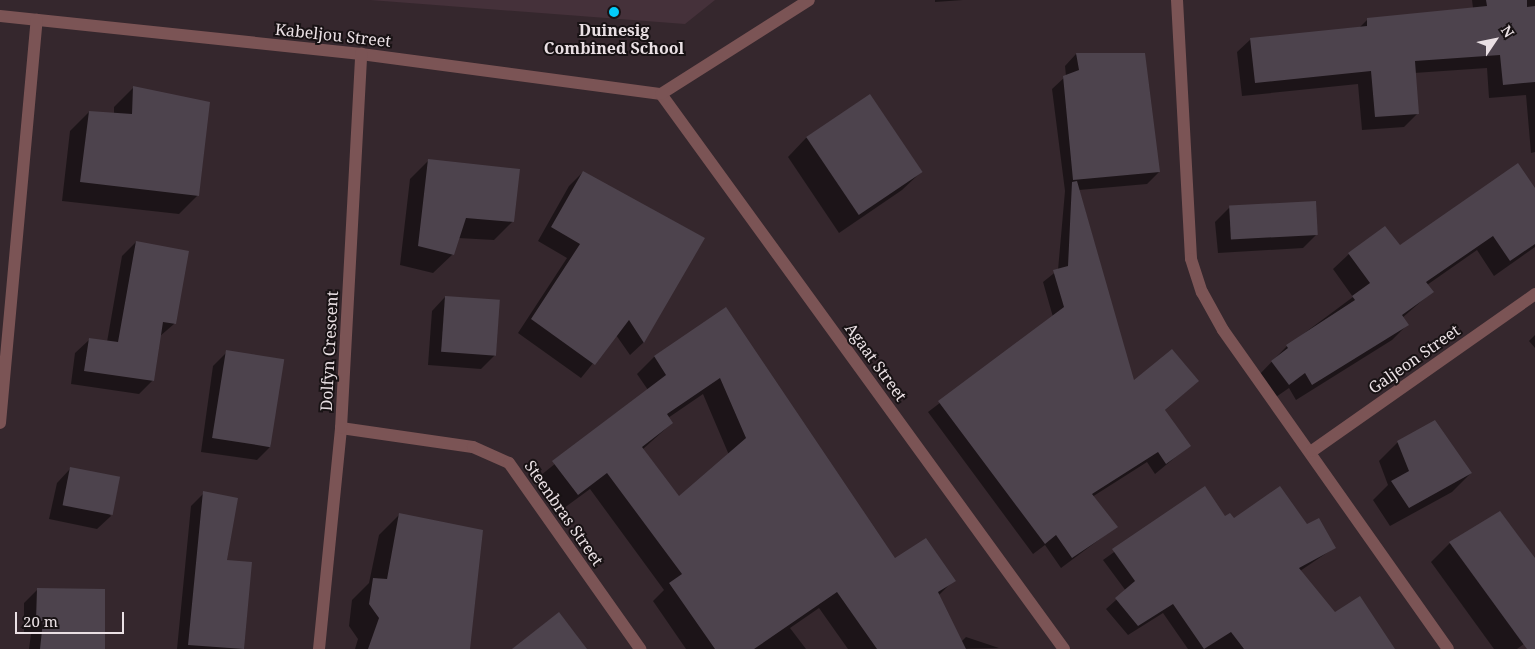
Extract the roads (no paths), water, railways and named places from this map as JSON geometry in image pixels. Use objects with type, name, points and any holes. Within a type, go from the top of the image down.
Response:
[{"type":"street","points":[[661,94],[808,0]]},
{"type":"street","points":[[1177,0],[1191,259],[1202,292],[1223,330],[1312,451],[1448,649]]},
{"type":"street","name":"Kabeljou Street","points":[[0,16],[361,54],[661,94]]},
{"type":"street","points":[[0,423],[37,20]]},
{"type":"street","name":"Dolfyn Crescent","points":[[319,649],[341,428],[361,54]]},
{"type":"street","name":"Agaat Street","points":[[661,94],[1064,649]]},
{"type":"street","name":"Galjeon Street","points":[[1312,451],[1535,294]]},
{"type":"street","name":"Steenbras Street","points":[[341,428],[473,447],[509,463],[640,649]]},
{"type":"place","name":"Duinesig Combined School","points":[[614,12]]}]
